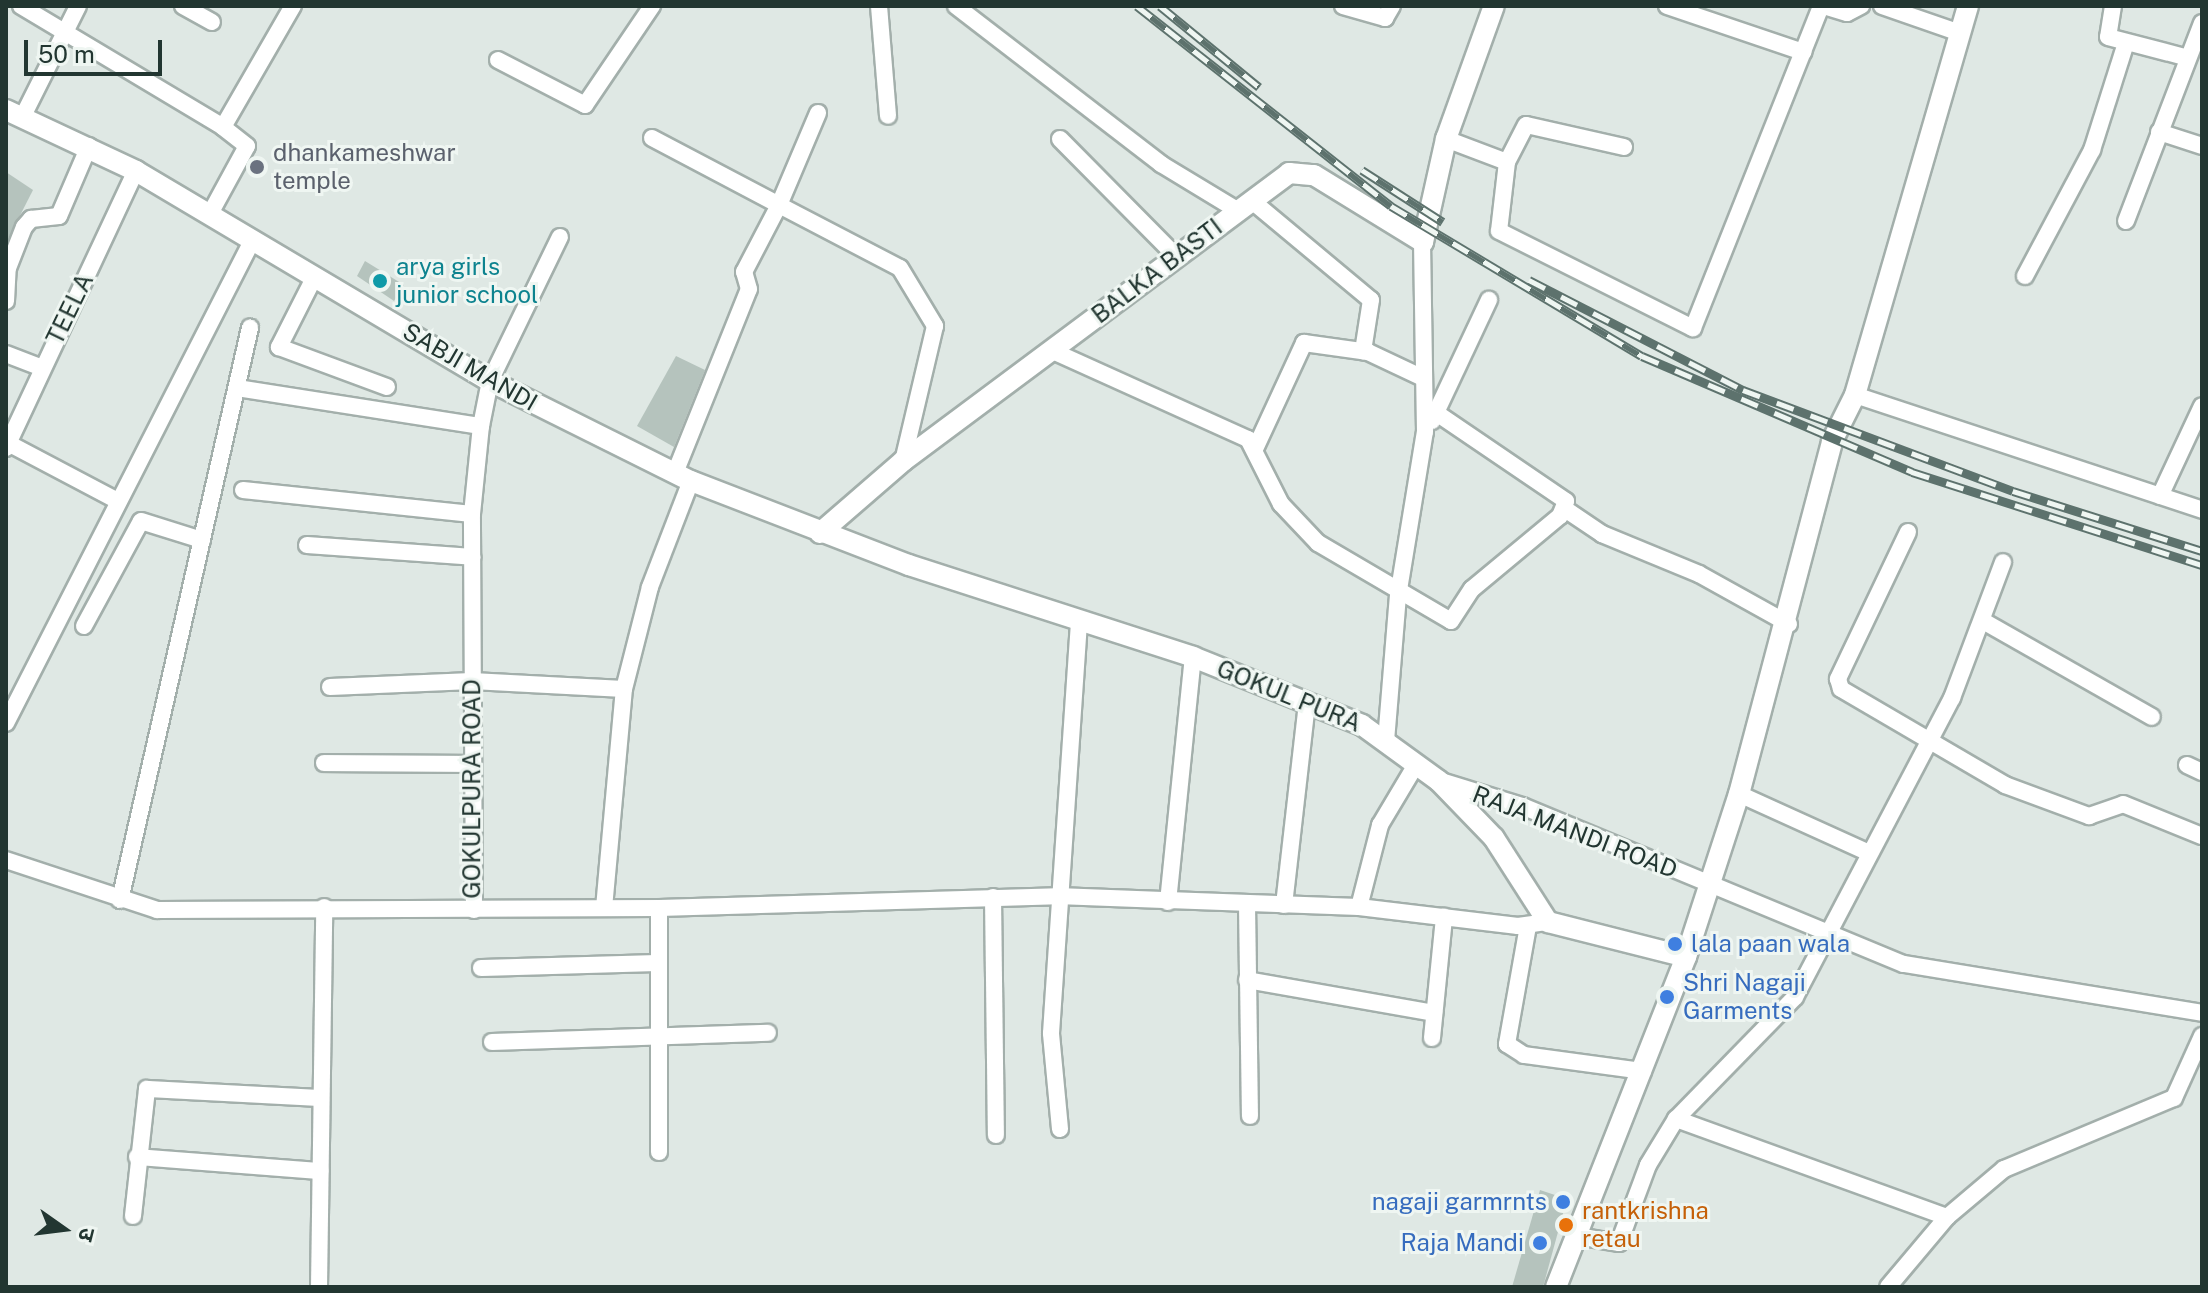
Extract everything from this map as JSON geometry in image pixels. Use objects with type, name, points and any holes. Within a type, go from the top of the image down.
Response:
[{"type":"street","points":[[21,6],[223,127],[247,146],[211,212]]},
{"type":"street","points":[[11,116],[78,6]]},
{"type":"street","points":[[183,6],[212,22]]},
{"type":"street","points":[[223,127],[293,6]]},
{"type":"street","points":[[498,60],[585,105],[652,6]]},
{"type":"street","points":[[879,6],[888,116]]},
{"type":"street","points":[[956,6],[1161,164],[1244,205],[1371,300],[1363,351]]},
{"type":"street","points":[[1343,6],[1385,18],[1392,6]]},
{"type":"street","points":[[1386,741],[1398,596],[1425,432],[1422,243],[1446,139],[1494,6]]},
{"type":"street","points":[[1667,6],[1803,52]]},
{"type":"street","points":[[1624,147],[1531,123],[1507,162],[1499,231],[1693,328],[1822,6],[1847,13],[1861,6]]},
{"type":"street","points":[[1882,6],[1960,33]]},
{"type":"street","points":[[1556,1287],[1686,957],[1739,794],[1789,624],[1832,441],[1855,395],[1968,6]]},
{"type":"street","points":[[2113,6],[2106,35],[2185,57]]},
{"type":"street","points":[[2126,221],[2185,57],[2202,23]]},
{"type":"street","points":[[2025,276],[2092,150],[2126,43]]},
{"type":"street","points":[[604,908],[624,689],[650,587],[683,477],[749,289],[744,272],[779,205],[818,113]]},
{"type":"street","name":"SABJI MANDI","points":[[11,116],[89,146],[211,212],[490,381],[683,477],[820,533]]},
{"type":"street","points":[[2159,132],[2202,146]]},
{"type":"street","points":[[652,138],[900,268],[935,326],[903,461]]},
{"type":"street","points":[[1060,139],[1174,254]]},
{"type":"street","points":[[1446,139],[1507,162]]},
{"type":"street","points":[[6,301],[8,268],[24,227],[31,219],[59,216],[89,146]]},
{"type":"street","name":"TEELA","points":[[7,445],[136,171]]},
{"type":"street","name":"BALKA BASTI","points":[[820,533],[903,461],[1055,352],[1174,254],[1244,205],[1300,171],[1422,243]]},
{"type":"street","name":"GOKULPURA ROAD","points":[[6,860],[69,876],[120,900],[157,910],[324,907],[474,910],[472,514],[481,426],[490,381],[560,237]]},
{"type":"street","points":[[6,723],[253,239]]},
{"type":"street","points":[[315,276],[279,347],[387,387]]},
{"type":"street","points":[[1425,432],[1438,414],[1489,300]]},
{"type":"street","points":[[120,900],[250,328]]},
{"type":"street","points":[[1255,449],[1304,343],[1363,351],[1423,378]]},
{"type":"street","points":[[1055,352],[1244,436],[1255,449],[1291,516],[1398,596],[1451,621],[1472,589],[1565,509]]},
{"type":"street","points":[[6,354],[42,368]]},
{"type":"street","points":[[237,388],[481,426]]},
{"type":"street","points":[[1855,395],[2202,510]]},
{"type":"street","points":[[2160,496],[2202,406]]},
{"type":"street","points":[[1438,414],[1562,494],[1565,509],[1602,534],[1699,574],[1789,624]]},
{"type":"street","points":[[7,445],[118,501]]},
{"type":"street","points":[[243,490],[472,514]]},
{"type":"street","points":[[84,626],[141,521],[202,540]]},
{"type":"street","points":[[1908,532],[1838,684],[2005,785],[2089,816],[2123,804],[2202,836]]},
{"type":"street","name":"GOKUL PURA","points":[[820,533],[1193,657],[1307,702],[1386,741],[1414,768],[1439,781],[1494,838],[1538,924]]},
{"type":"street","points":[[307,545],[473,557]]},
{"type":"street","points":[[1577,1236],[1619,1243],[1648,1165],[1676,1119],[1771,1027],[1831,934],[1926,739],[1952,698],[2003,562]]},
{"type":"street","points":[[1060,1129],[1051,1033],[1057,896],[1079,621]]},
{"type":"street","points":[[1983,621],[2152,717]]},
{"type":"street","points":[[1168,902],[1193,657]]},
{"type":"street","points":[[330,687],[472,681],[624,689]]},
{"type":"street","points":[[1284,905],[1307,702]]},
{"type":"street","points":[[324,763],[472,764]]},
{"type":"street","points":[[1359,907],[1380,825],[1414,768]]},
{"type":"street","name":"RAJA MANDI ROAD","points":[[1439,781],[1522,806],[1831,934],[1934,971],[2202,1013]]},
{"type":"street","points":[[1739,794],[1869,853]]},
{"type":"street","points":[[474,910],[659,908],[1057,896],[1359,907],[1538,924],[1686,957]]},
{"type":"street","points":[[993,897],[996,1135]]},
{"type":"street","points":[[1247,904],[1250,1116]]},
{"type":"street","points":[[319,1287],[324,907]]},
{"type":"street","points":[[659,908],[656,1038],[659,1152]]},
{"type":"street","points":[[1432,1038],[1444,917]]},
{"type":"street","points":[[1538,924],[1507,1044],[1524,1055],[1643,1071]]},
{"type":"street","points":[[481,968],[658,963]]},
{"type":"street","points":[[1247,980],[1434,1013]]},
{"type":"street","points":[[492,1042],[768,1033]]},
{"type":"street","points":[[1888,1287],[1947,1217],[2039,1150],[2174,1098],[2202,1036]]},
{"type":"street","points":[[133,1216],[137,1157],[147,1089],[321,1098]]},
{"type":"street","points":[[1676,1119],[1947,1217]]},
{"type":"street","points":[[137,1157],[320,1171]]},
{"type":"building","points":[[6,172],[33,190],[6,243]]},
{"type":"building","name":"arya girls junior school","points":[[365,261],[404,285],[394,301],[357,276]]},
{"type":"building","points":[[676,356],[705,370],[674,447],[637,426]]},
{"type":"building","name":"Raja Mandi","points":[[1540,1190],[1567,1199],[1543,1287],[1512,1287]]},
{"type":"railway","points":[[1137,6],[1391,206],[1642,356],[1912,472],[2202,565]]},
{"type":"railway","points":[[1160,6],[1259,87]]},
{"type":"railway","points":[[1362,170],[1443,222]]},
{"type":"railway","points":[[1529,280],[1743,390],[2013,491],[2202,551]]},
{"type":"place","name":"dhankameshwar temple","points":[[257,167]]},
{"type":"place","name":"arya girls junior school","points":[[380,281]]},
{"type":"place","name":"lala paan wala","points":[[1675,944]]},
{"type":"place","name":"Shri Nagaji Garments","points":[[1667,997]]},
{"type":"place","name":"nagaji garmrnts","points":[[1563,1202]]},
{"type":"place","name":"rantkrishna retau","points":[[1566,1225]]},
{"type":"place","name":"Raja Mandi","points":[[1540,1243]]}]
